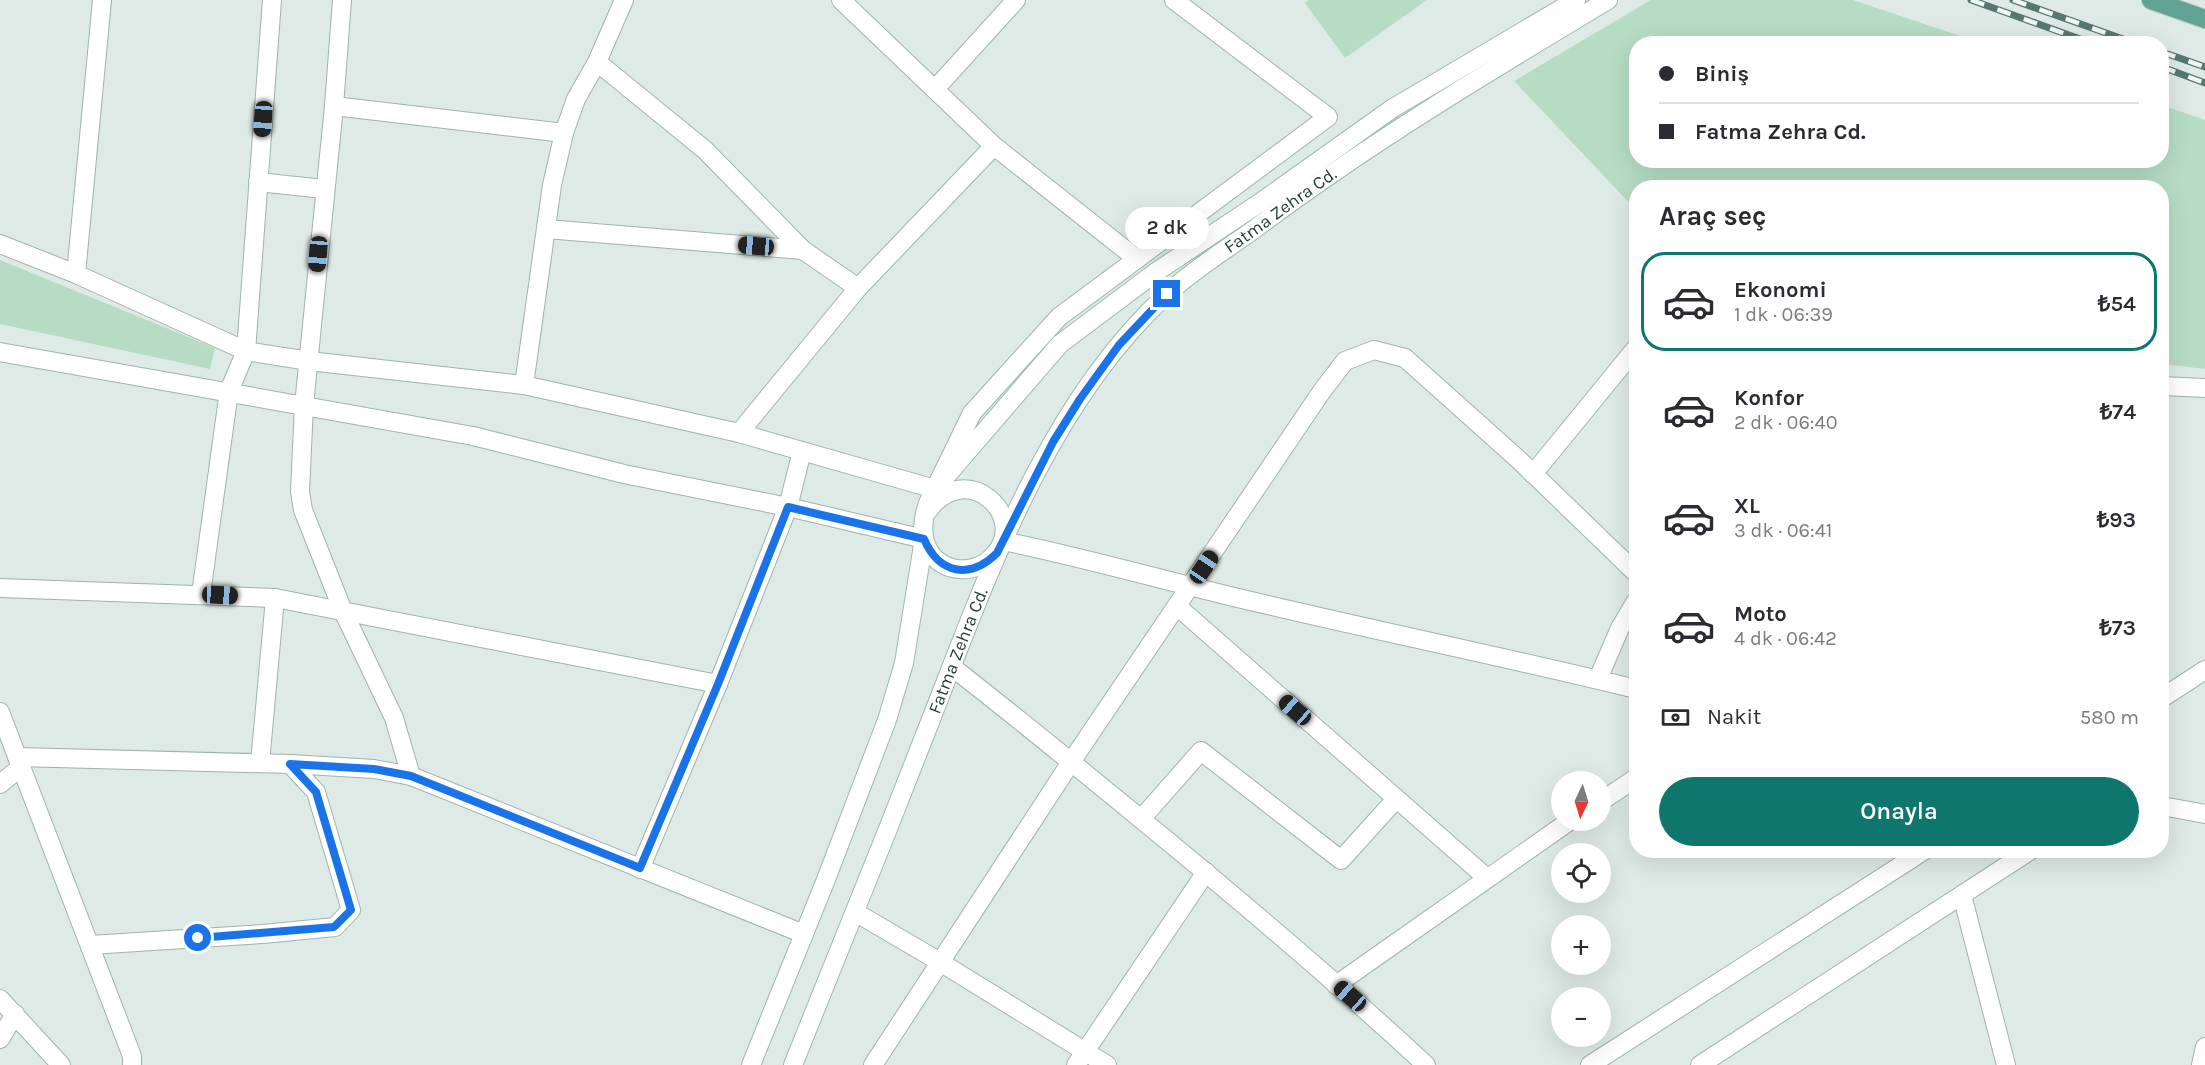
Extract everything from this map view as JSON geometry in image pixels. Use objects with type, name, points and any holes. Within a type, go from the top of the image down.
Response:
[{"type":"main road","points":[[2151,0],[2205,19]]},
{"type":"street","points":[[76,274],[102,0]]},
{"type":"street","points":[[201,594],[229,391],[246,351],[272,0]]},
{"type":"street","points":[[342,0],[334,106],[304,405],[300,492],[303,510],[343,611],[394,718],[411,776]]},
{"type":"street","points":[[524,386],[552,184],[564,133],[576,99],[597,62],[624,0]]},
{"type":"street","points":[[841,0],[936,88],[994,147],[1137,259]]},
{"type":"street","points":[[936,88],[1016,0]]},
{"type":"street","points":[[0,244],[76,274],[246,351],[309,361],[524,386],[739,433],[935,489],[972,413],[1059,317],[1328,117],[1174,0]]},
{"type":"street","name":"Fatma Zehra Cd.","points":[[793,1065],[1003,541],[1053,442],[1080,399],[1119,345],[1167,294],[1266,209],[1393,108],[1576,0]]},
{"type":"street","name":"Fatma Zehra Cd.","points":[[927,512],[928,501],[935,489],[1060,344],[1156,272],[1356,156],[1438,102],[1608,0]]},
{"type":"street","points":[[597,62],[705,150],[803,250],[858,288]]},
{"type":"street","points":[[334,106],[564,133]]},
{"type":"street","points":[[739,433],[858,288],[994,147]]},
{"type":"street","points":[[258,182],[324,189]]},
{"type":"street","points":[[546,229],[803,250]]},
{"type":"street","points":[[873,1065],[1071,762],[1322,391],[1345,361],[1374,350],[1405,357],[1533,474],[1629,566]]},
{"type":"street","points":[[0,352],[474,436],[624,474],[788,507],[924,539]]},
{"type":"street","points":[[1533,474],[1629,357]]},
{"type":"street","points":[[2169,386],[2205,388]]},
{"type":"street","points":[[640,868],[718,684],[788,507],[802,451]]},
{"type":"street","points":[[751,1065],[879,741],[900,675],[927,512],[935,501],[946,493],[958,489],[972,490],[985,495],[995,503],[1002,515],[1003,541],[997,553],[988,562],[976,568],[963,570],[950,568],[929,552],[924,539]]},
{"type":"street","points":[[1003,541],[1077,557],[1405,638],[1629,686]]},
{"type":"street","points":[[0,588],[275,598],[718,684]]},
{"type":"street","points":[[260,763],[275,598]]},
{"type":"street","points":[[1178,607],[1487,879]]},
{"type":"street","points":[[1598,679],[1629,613]]},
{"type":"street","points":[[951,667],[1206,872],[1426,1065]]},
{"type":"street","points":[[2169,693],[2205,670]]},
{"type":"street","points":[[0,712],[132,1056],[132,1065]]},
{"type":"street","points":[[1140,819],[1202,751],[1341,860],[1396,799]]},
{"type":"street","points":[[0,784],[19,762],[260,763],[374,769],[411,776],[804,934]]},
{"type":"street","points":[[90,945],[334,927],[351,910],[316,792],[290,764]]},
{"type":"street","points":[[1611,795],[1629,783]]},
{"type":"street","points":[[2169,807],[2205,814]]},
{"type":"street","points":[[1336,985],[1555,831]]},
{"type":"street","points":[[1590,1065],[1913,858]]},
{"type":"street","points":[[1700,1065],[2019,858]]},
{"type":"street","points":[[1081,1058],[1206,872]]},
{"type":"street","points":[[1962,895],[2006,1065]]},
{"type":"street","points":[[855,912],[940,962],[1081,1058],[1107,1065]]},
{"type":"street","points":[[0,999],[61,1065]]},
{"type":"street","points":[[0,1039],[15,1014]]},
{"type":"street","points":[[2201,1065],[2205,1047]]},
{"type":"green space","points":[[1309,0],[1427,0],[1345,58],[1305,3]]},
{"type":"green space","points":[[1651,0],[1853,0],[1960,36],[1629,36],[1629,168],[2169,168],[2169,107],[2205,120],[2205,369],[2169,365],[2169,180],[1629,180],[1629,203],[1514,81]]},
{"type":"green space","points":[[0,260],[215,348],[210,369],[0,324]]},
{"type":"railway","points":[[1971,0],[2072,36]]},
{"type":"railway","points":[[2013,0],[2114,36]]},
{"type":"railway","points":[[2169,54],[2205,67]]},
{"type":"railway","points":[[2169,70],[2205,83]]},
{"type":"route","points":[[198,938],[334,927],[351,910],[316,792],[290,764],[374,769],[411,776],[640,868],[718,684],[788,507],[924,539],[929,552],[950,568],[963,570],[976,568],[988,562],[997,553],[1053,442],[1080,399],[1119,345],[1167,294]]}]
